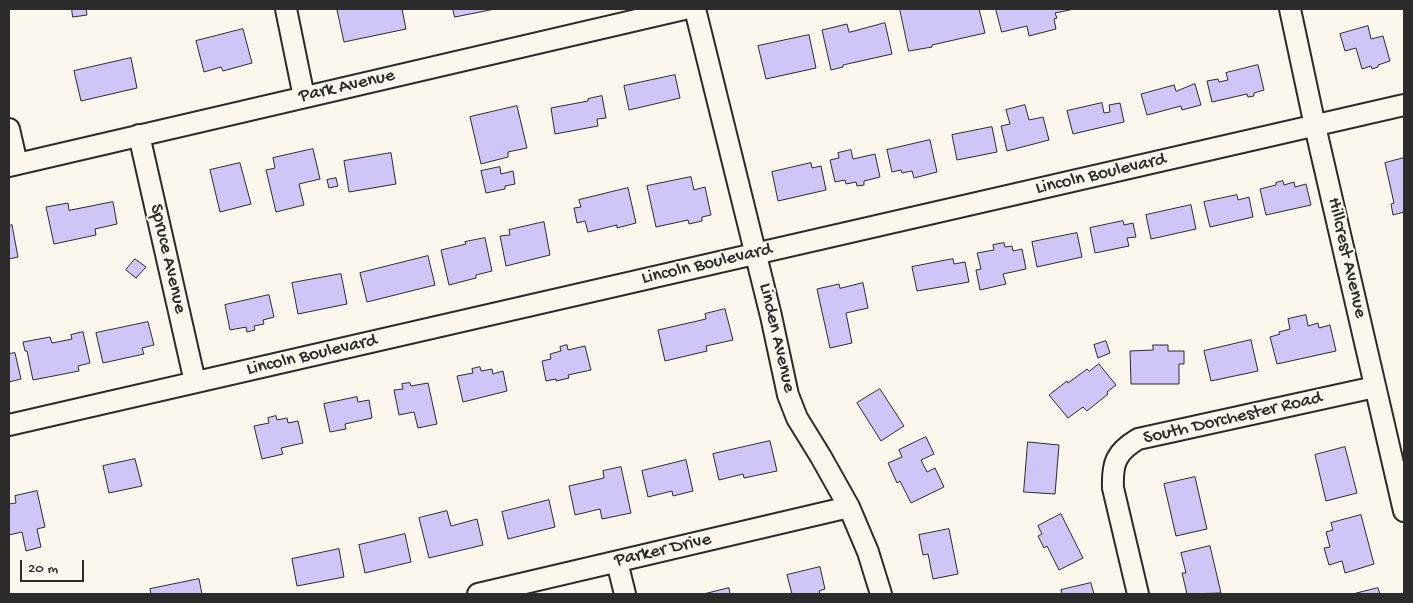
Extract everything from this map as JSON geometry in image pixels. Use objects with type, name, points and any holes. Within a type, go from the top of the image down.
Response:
[{"type":"street","points":[[286,9],[304,97]]},
{"type":"street","name":"Park Avenue","points":[[13,165],[684,9]]},
{"type":"street","name":"Linden Avenue","points":[[695,9],[771,316],[788,395],[797,418],[821,456],[849,507],[868,552],[881,594]]},
{"type":"street","name":"Hillcrest Avenue","points":[[1290,9],[1315,126],[1404,509]]},
{"type":"street","name":"Lincoln Boulevard","points":[[9,425],[1404,105]]},
{"type":"street","points":[[9,129],[13,165]]},
{"type":"street","name":"Spruce Avenue","points":[[139,135],[195,382]]},
{"type":"street","name":"South Dorchester Road","points":[[1138,594],[1113,488],[1112,471],[1117,458],[1126,446],[1138,439],[1375,387]]},
{"type":"street","name":"Parker Drive","points":[[478,594],[849,507]]},
{"type":"street","points":[[617,562],[625,594]]},
{"type":"building","points":[[72,9],[86,9],[87,15],[73,17]]},
{"type":"building","points":[[402,9],[406,29],[344,42],[337,10]]},
{"type":"building","points":[[453,9],[495,9],[455,17]]},
{"type":"building","points":[[900,9],[979,9],[985,33],[909,51]]},
{"type":"building","points":[[996,9],[1074,9],[1055,13],[1057,18],[1054,19],[1056,29],[1029,36],[1027,26],[1002,32]]},
{"type":"building","points":[[885,23],[892,54],[843,65],[843,67],[831,70],[822,30],[847,24],[849,32]]},
{"type":"building","points":[[1368,26],[1371,39],[1383,36],[1390,61],[1372,69],[1371,66],[1362,69],[1356,48],[1345,51],[1340,34]]},
{"type":"building","points":[[243,29],[252,63],[223,71],[221,67],[204,72],[196,41]]},
{"type":"building","points":[[809,35],[816,68],[766,79],[758,46]]},
{"type":"building","points":[[131,58],[137,88],[81,101],[74,71]]},
{"type":"building","points":[[1258,65],[1264,90],[1254,93],[1254,96],[1248,97],[1247,94],[1212,102],[1207,81],[1218,79],[1219,82],[1228,80],[1226,73]]},
{"type":"building","points":[[675,75],[680,98],[629,110],[624,86]]},
{"type":"building","points":[[1195,84],[1201,105],[1182,110],[1181,106],[1147,115],[1141,94],[1174,85],[1176,91]]},
{"type":"building","points":[[602,96],[606,118],[597,119],[598,126],[555,134],[551,108],[588,101],[588,99]]},
{"type":"building","points":[[1102,103],[1104,113],[1110,112],[1109,105],[1120,103],[1124,122],[1073,134],[1067,111]]},
{"type":"building","points":[[1025,105],[1029,120],[1043,117],[1049,140],[1007,151],[1001,126],[1010,124],[1006,110]]},
{"type":"building","points":[[517,106],[527,148],[508,152],[508,157],[481,164],[470,117]]},
{"type":"building","points":[[992,127],[997,152],[957,160],[952,135]]},
{"type":"building","points":[[930,140],[937,172],[914,178],[912,171],[902,173],[901,170],[892,172],[887,150]]},
{"type":"building","points":[[313,149],[320,179],[299,184],[304,205],[276,212],[266,170],[275,168],[273,158]]},
{"type":"building","points":[[851,150],[853,159],[875,154],[880,177],[864,181],[864,185],[857,186],[856,182],[846,184],[845,180],[835,182],[830,160],[839,158],[838,153]]},
{"type":"building","points":[[391,153],[396,184],[349,192],[344,161]]},
{"type":"building","points":[[1404,158],[1404,212],[1393,215],[1391,204],[1394,203],[1385,163]]},
{"type":"building","points":[[240,163],[251,204],[220,212],[210,170]]},
{"type":"building","points":[[811,163],[812,168],[821,166],[826,190],[778,201],[772,172]]},
{"type":"building","points":[[500,167],[501,174],[513,171],[515,184],[505,186],[505,189],[486,193],[481,171]]},
{"type":"building","points":[[691,177],[694,190],[705,187],[711,215],[702,217],[702,221],[689,224],[688,220],[656,227],[647,186]]},
{"type":"building","points":[[336,178],[338,186],[329,188],[327,180]]},
{"type":"building","points":[[1283,181],[1284,185],[1294,182],[1295,187],[1306,184],[1311,205],[1266,215],[1260,189]]},
{"type":"building","points":[[628,188],[636,223],[617,228],[617,225],[588,232],[585,221],[577,223],[574,208],[581,207],[579,200]]},
{"type":"building","points":[[1237,195],[1238,200],[1249,197],[1253,217],[1210,227],[1204,202]]},
{"type":"building","points":[[113,202],[117,224],[95,229],[96,235],[54,244],[46,207],[68,203],[69,210]]},
{"type":"building","points":[[1191,205],[1196,229],[1151,239],[1146,215]]},
{"type":"building","points":[[1123,221],[1124,225],[1133,223],[1136,237],[1127,238],[1129,246],[1095,253],[1090,228]]},
{"type":"building","points":[[544,222],[550,255],[506,266],[500,236],[510,235],[509,230]]},
{"type":"building","points":[[12,225],[18,257],[9,259],[9,226]]},
{"type":"building","points":[[1077,233],[1082,257],[1037,267],[1032,242]]},
{"type":"building","points":[[485,238],[492,271],[476,275],[476,278],[449,285],[441,250]]},
{"type":"building","points":[[1004,243],[1005,247],[1012,246],[1013,251],[1022,249],[1026,269],[1003,274],[1006,284],[980,290],[976,270],[981,269],[977,253],[994,250],[993,245]]},
{"type":"building","points":[[428,256],[435,285],[367,302],[360,273]]},
{"type":"building","points":[[135,259],[146,267],[136,278],[126,270]]},
{"type":"building","points":[[953,259],[954,264],[965,262],[969,282],[917,291],[912,267]]},
{"type":"building","points":[[341,274],[347,304],[298,314],[292,283]]},
{"type":"building","points":[[863,283],[868,308],[846,313],[852,343],[830,348],[817,289],[839,284],[840,288]]},
{"type":"building","points":[[269,295],[274,317],[263,320],[264,324],[254,326],[255,330],[247,332],[246,327],[230,330],[225,305]]},
{"type":"building","points":[[725,309],[733,340],[706,346],[707,351],[665,361],[658,330],[706,319],[705,314]]},
{"type":"building","points":[[1306,315],[1308,326],[1318,323],[1319,328],[1330,325],[1336,351],[1277,364],[1270,337],[1290,329],[1288,319]]},
{"type":"building","points":[[148,322],[154,345],[142,348],[144,354],[103,363],[96,333]]},
{"type":"building","points":[[83,332],[90,363],[78,366],[79,371],[33,380],[27,351],[25,351],[23,342],[50,337],[52,343],[72,339],[71,335]]},
{"type":"building","points":[[1251,340],[1258,371],[1211,381],[1204,351]]},
{"type":"building","points":[[1106,341],[1110,353],[1098,358],[1094,345]]},
{"type":"building","points":[[567,345],[568,350],[585,346],[591,370],[568,375],[569,378],[546,381],[542,361],[551,359],[550,354],[561,351],[560,347]]},
{"type":"building","points":[[1153,345],[1168,345],[1168,351],[1184,351],[1184,364],[1179,364],[1179,384],[1131,384],[1130,351],[1153,350]]},
{"type":"building","points":[[15,353],[21,379],[9,382],[9,354]]},
{"type":"building","points":[[1099,364],[1116,385],[1087,411],[1083,407],[1068,418],[1049,395],[1067,381],[1068,383],[1087,369],[1089,371]]},
{"type":"building","points":[[480,367],[481,371],[492,369],[493,374],[503,371],[507,391],[463,402],[457,376],[473,373],[472,369]]},
{"type":"building","points":[[410,383],[411,386],[428,383],[437,424],[418,428],[414,412],[399,415],[394,390],[403,389],[402,384]]},
{"type":"building","points":[[880,389],[904,426],[881,441],[857,403]]},
{"type":"building","points":[[357,397],[358,402],[369,400],[372,418],[345,424],[346,429],[330,432],[324,404]]},
{"type":"building","points":[[276,416],[277,420],[287,418],[288,423],[298,421],[303,443],[281,448],[283,454],[262,459],[254,426],[269,423],[268,418]]},
{"type":"building","points":[[926,437],[934,454],[921,460],[927,472],[935,468],[944,487],[911,503],[900,481],[897,483],[888,463],[902,457],[899,450]]},
{"type":"building","points":[[770,441],[777,471],[744,478],[743,474],[719,480],[713,454]]},
{"type":"building","points":[[1028,442],[1059,445],[1055,494],[1024,492]]},
{"type":"building","points":[[1345,447],[1357,493],[1326,501],[1315,455]]},
{"type":"building","points":[[135,459],[142,486],[109,493],[103,466]]},
{"type":"building","points":[[686,460],[693,491],[673,496],[672,491],[648,497],[642,471]]},
{"type":"building","points":[[621,467],[631,513],[602,519],[600,509],[575,515],[569,486],[604,478],[603,471]]},
{"type":"building","points":[[1195,477],[1207,529],[1176,536],[1164,484]]},
{"type":"building","points":[[37,491],[45,527],[37,529],[41,547],[26,551],[22,532],[9,535],[9,504],[16,503],[15,496]]},
{"type":"building","points":[[549,500],[555,527],[508,539],[502,512]]},
{"type":"building","points":[[447,511],[451,526],[477,519],[483,545],[429,558],[419,518]]},
{"type":"building","points":[[1061,514],[1083,558],[1059,570],[1047,546],[1044,548],[1038,536],[1042,534],[1038,526]]},
{"type":"building","points":[[1361,515],[1374,564],[1345,573],[1342,561],[1329,565],[1324,548],[1330,547],[1326,532],[1333,530],[1331,523]]},
{"type":"building","points":[[949,529],[958,574],[933,579],[928,554],[923,555],[919,535]]},
{"type":"building","points":[[405,534],[411,562],[365,573],[359,545]]},
{"type":"building","points":[[1210,546],[1221,593],[1187,594],[1182,573],[1186,573],[1181,553]]},
{"type":"building","points":[[339,549],[344,577],[297,586],[292,559]]},
{"type":"building","points":[[820,567],[825,589],[819,591],[820,594],[792,594],[787,575]]},
{"type":"building","points":[[199,579],[202,594],[151,594],[150,589]]},
{"type":"building","points":[[1091,583],[1094,594],[1062,594],[1061,590]]},
{"type":"building","points":[[729,588],[730,594],[704,594]]},
{"type":"building","points":[[1378,588],[1380,594],[1353,594]]}]
